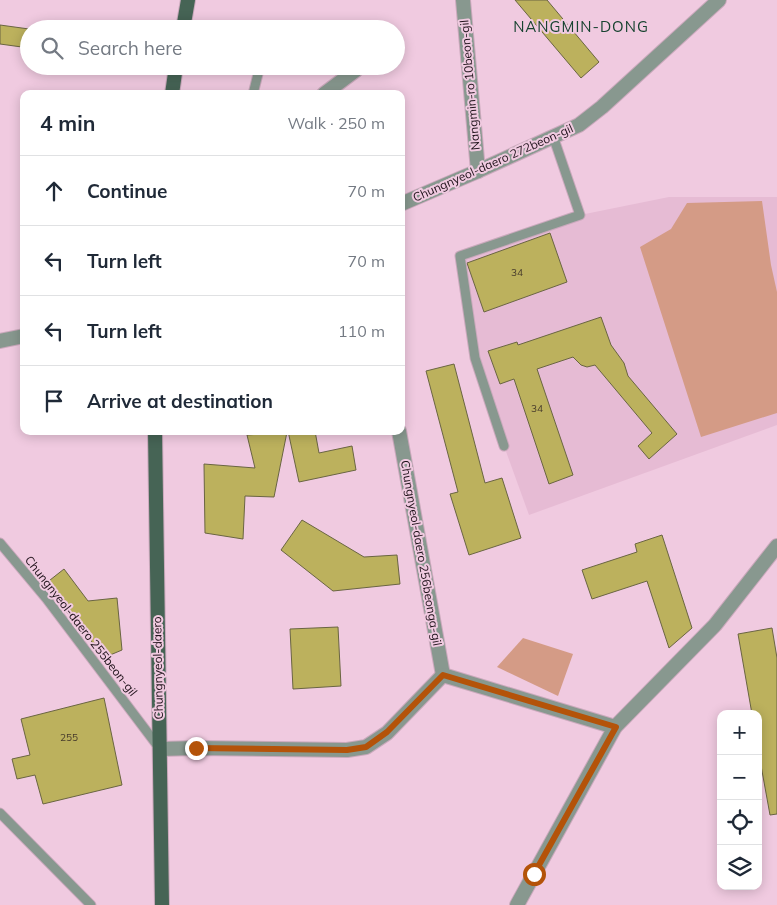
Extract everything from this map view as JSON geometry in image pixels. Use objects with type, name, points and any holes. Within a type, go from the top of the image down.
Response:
[{"type":"main road","points":[[184,20],[187,0]]},
{"type":"main road","points":[[173,90],[175,75]]},
{"type":"main road","name":"Chungnyeol-daero","points":[[155,435],[162,905]]},
{"type":"street","name":"Nangmin-ro 10beon-gil","points":[[463,0],[478,171]]},
{"type":"street","name":"Chungnyeol-daero 272beon-gil","points":[[405,202],[579,125],[602,107],[718,0]]},
{"type":"street","points":[[329,90],[349,75]]},
{"type":"street","points":[[0,342],[20,337]]},
{"type":"street","name":"Chungnyeol-daero 256beonga-gil","points":[[400,435],[443,675]]},
{"type":"street","points":[[516,905],[616,727],[715,625],[777,546]]},
{"type":"street","points":[[160,749],[347,750],[366,747],[387,732],[443,675],[616,727]]},
{"type":"lane","points":[[253,90],[257,75]]},
{"type":"lane","points":[[504,446],[475,358],[460,256],[580,215],[553,136]]},
{"type":"lane","name":"Chungnyeol-daero 255beon-gil","points":[[0,543],[46,598],[160,749]]},
{"type":"lane","points":[[0,813],[91,905]]},
{"type":"shaded area","points":[[669,197],[777,197],[777,425],[529,515],[475,358],[460,256],[580,215]]},
{"type":"shaded area","points":[[762,201],[771,265],[777,292],[777,413],[701,437],[640,247],[671,229],[687,203]]},
{"type":"shaded area","points":[[523,638],[573,654],[558,696],[497,667]]},
{"type":"building","points":[[515,0],[547,0],[599,62],[581,78]]},
{"type":"building","points":[[0,25],[20,28],[20,47],[0,44]]},
{"type":"building","points":[[550,233],[567,282],[484,312],[467,263]]},
{"type":"building","points":[[601,317],[611,345],[624,363],[628,376],[677,434],[649,459],[638,446],[652,433],[595,365],[587,367],[581,365],[573,357],[537,369],[573,475],[549,484],[514,379],[500,384],[488,351],[517,342],[518,345]]},
{"type":"building","points":[[454,364],[485,483],[502,478],[521,538],[469,555],[450,494],[458,492],[426,371]]},
{"type":"building","points":[[247,435],[286,435],[274,497],[245,496],[243,539],[205,533],[204,464],[255,468]]},
{"type":"building","points":[[289,435],[316,435],[319,453],[352,446],[356,470],[299,482]]},
{"type":"building","points":[[302,520],[364,557],[397,555],[400,584],[333,591],[281,550]]},
{"type":"building","points":[[662,535],[692,628],[669,648],[647,581],[592,599],[582,570],[637,552],[635,544]]},
{"type":"building","points":[[64,569],[88,601],[117,598],[122,650],[103,658],[72,613],[69,615],[45,584]]},
{"type":"building","points":[[338,627],[341,686],[293,689],[290,629]]},
{"type":"building","points":[[772,628],[777,658],[777,814],[770,815],[762,771],[762,710],[751,710],[738,634]]},
{"type":"building","points":[[104,698],[122,785],[43,804],[35,775],[17,779],[12,759],[30,755],[21,719]]},
{"type":"district","name":"NANGMIN-DONG","points":[[581,27]]},
{"type":"route","points":[[196,748],[347,750],[366,747],[387,732],[443,675],[616,727],[534,874]]}]
